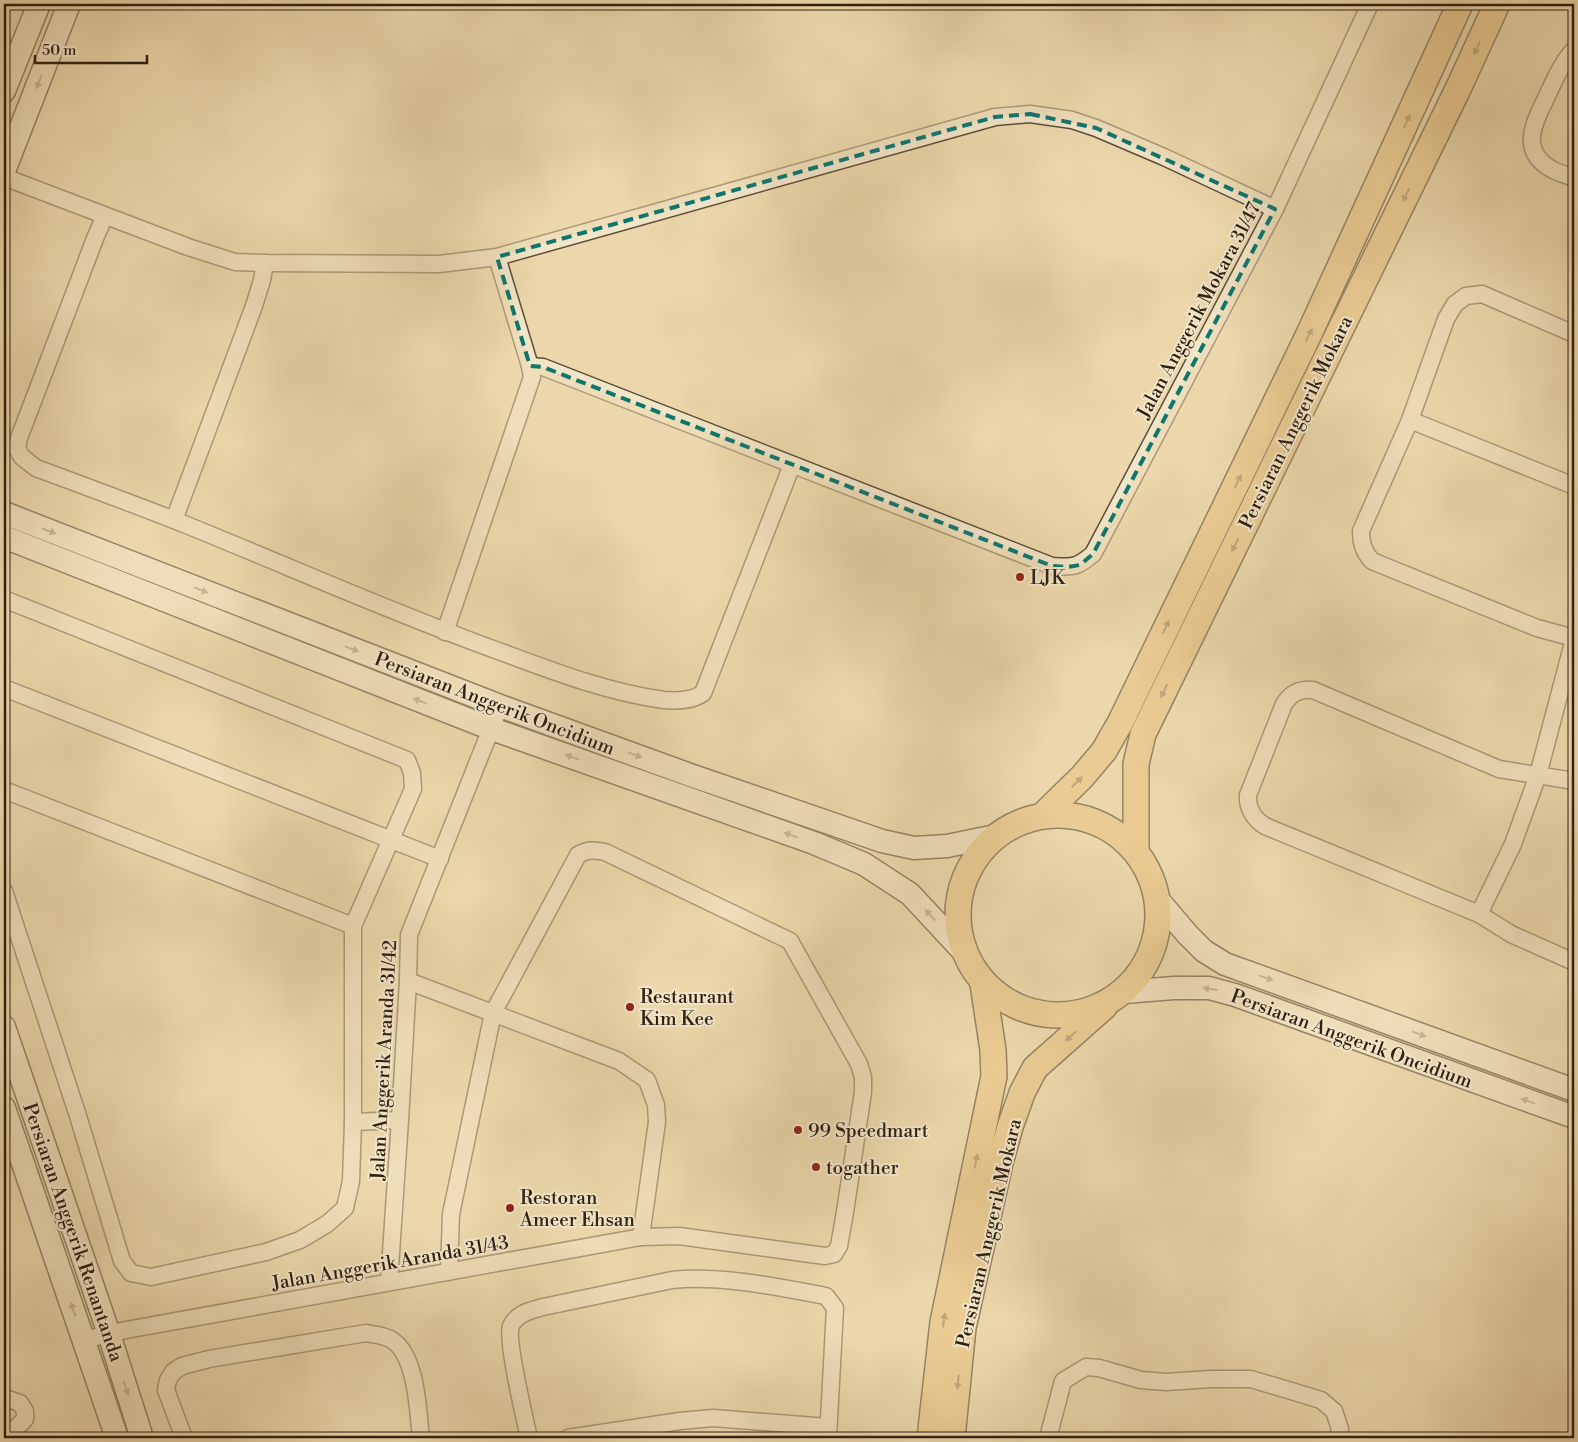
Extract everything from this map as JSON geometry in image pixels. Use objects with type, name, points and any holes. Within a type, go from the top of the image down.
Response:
[{"type":"main road","points":[[4,90],[38,4]]},
{"type":"main road","points":[[4,171],[69,4]]},
{"type":"main road","name":"Persiaran Anggerik Mokara","points":[[1042,816],[1082,777],[1104,750],[1120,723],[1310,334],[1460,4]]},
{"type":"main road","name":"Persiaran Anggerik Mokara","points":[[952,1438],[963,1328],[998,1172],[1022,1092],[1035,1068],[1141,974],[1153,951],[1159,926],[1159,901],[1150,874],[1136,850],[1136,764],[1143,734],[1458,89],[1497,4]]},
{"type":"main road","name":"Persiaran Anggerik Oncidium","points":[[4,513],[500,706],[882,842],[914,848],[947,846],[996,836]]},
{"type":"main road","name":"Persiaran Anggerik Oncidium","points":[[4,537],[492,729],[814,843],[864,864],[910,894],[963,951]]},
{"type":"main road","points":[[1116,998],[1051,1016],[1014,1007],[983,984],[971,969],[963,951],[957,926],[957,900],[965,875],[978,853],[996,836],[1042,816],[1068,815],[1094,821],[1116,833],[1136,850]]},
{"type":"main road","name":"Persiaran Anggerik Oncidium","points":[[1159,901],[1204,951],[1225,964],[1574,1090]]},
{"type":"main road","name":"Persiaran Anggerik Mokara","points":[[930,1438],[943,1322],[994,1076],[993,1050],[983,984]]},
{"type":"main road","name":"Persiaran Anggerik Oncidium","points":[[1116,998],[1174,988],[1209,988],[1235,995],[1574,1118]]},
{"type":"main road","name":"Persiaran Anggerik Renantanda","points":[[4,1027],[109,1334],[142,1438]]},
{"type":"main road","name":"Persiaran Anggerik Renantanda","points":[[4,1108],[117,1438]]},
{"type":"street","name":"Jalan Anggerik Mokara 31/47","points":[[530,366],[543,367],[1052,566],[1080,565],[1093,554],[1275,209],[1370,4]]},
{"type":"street","points":[[1574,50],[1553,84],[1534,121],[1531,131],[1532,146],[1538,157],[1552,169],[1574,178]]},
{"type":"street","points":[[4,177],[188,247],[234,262],[439,264],[497,257],[995,117],[1030,114],[1072,120],[1096,128],[1275,209]]},
{"type":"street","points":[[105,216],[19,438],[17,449],[22,457],[36,468],[174,520],[446,632],[569,677],[636,695],[664,700],[685,700],[699,697],[703,693],[792,465]]},
{"type":"street","points":[[446,632],[532,377],[497,257]]},
{"type":"street","points":[[174,520],[254,306],[265,263]]},
{"type":"street","points":[[1479,914],[1514,844],[1538,775],[1574,638],[1537,628],[1372,561],[1363,547],[1360,531],[1410,420],[1446,319],[1455,304],[1466,296],[1482,294],[1574,334]]},
{"type":"street","points":[[1410,420],[1574,486]]},
{"type":"street","points":[[4,600],[407,760],[412,773],[413,789],[353,926],[352,1181],[345,1208],[327,1224],[300,1240],[266,1252],[151,1276],[131,1273],[122,1261],[78,1116],[4,892]]},
{"type":"street","points":[[4,688],[440,859]]},
{"type":"street","points":[[1574,782],[1498,769],[1312,690],[1297,691],[1289,696],[1284,704],[1248,795],[1249,807],[1259,822],[1479,914],[1511,934],[1574,962]]},
{"type":"street","name":"Jalan Anggerik Aranda 31/42","points":[[389,1282],[400,1120],[409,935],[500,706]]},
{"type":"street","points":[[4,790],[353,926]]},
{"type":"street","name":"Jalan Anggerik Aranda 31/43","points":[[83,1340],[641,1237],[679,1236],[825,1256],[834,1254],[839,1246],[863,1092],[863,1076],[859,1064],[790,941],[605,852],[592,849],[585,850],[578,854],[493,1013]]},
{"type":"street","points":[[408,981],[619,1060],[647,1080],[656,1106],[657,1122],[641,1237]]},
{"type":"street","points":[[449,1272],[451,1214],[493,1013]]},
{"type":"street","points":[[353,1122],[400,1120]]},
{"type":"street","points":[[529,1438],[511,1348],[510,1328],[516,1319],[529,1311],[672,1280],[694,1278],[826,1296],[835,1308],[828,1433],[713,1418],[680,1421],[568,1438]]},
{"type":"street","points":[[184,1438],[170,1405],[166,1390],[168,1380],[173,1372],[182,1366],[209,1359],[366,1333],[383,1336],[393,1341],[408,1362],[413,1381],[421,1438]]},
{"type":"street","points":[[1048,1438],[1064,1381],[1086,1367],[1099,1368],[1141,1380],[1166,1382],[1251,1379],[1321,1400],[1334,1411],[1340,1429],[1338,1438]]},
{"type":"street","points":[[4,1400],[8,1399],[20,1403],[25,1411],[25,1419],[15,1429],[4,1432]]},
{"type":"highlighted area","points":[[1030,114],[1096,128],[1275,209],[1093,554],[1080,565],[1067,567],[1052,566],[543,367],[530,366],[497,257],[995,117]]},
{"type":"place","name":"LJK","points":[[1020,577]]},
{"type":"place","name":"Restaurant Kim Kee","points":[[630,1007]]},
{"type":"place","name":"99 Speedmart","points":[[798,1130]]},
{"type":"place","name":"togather","points":[[816,1167]]},
{"type":"place","name":"Restoran Ameer Ehsan","points":[[510,1208]]}]
